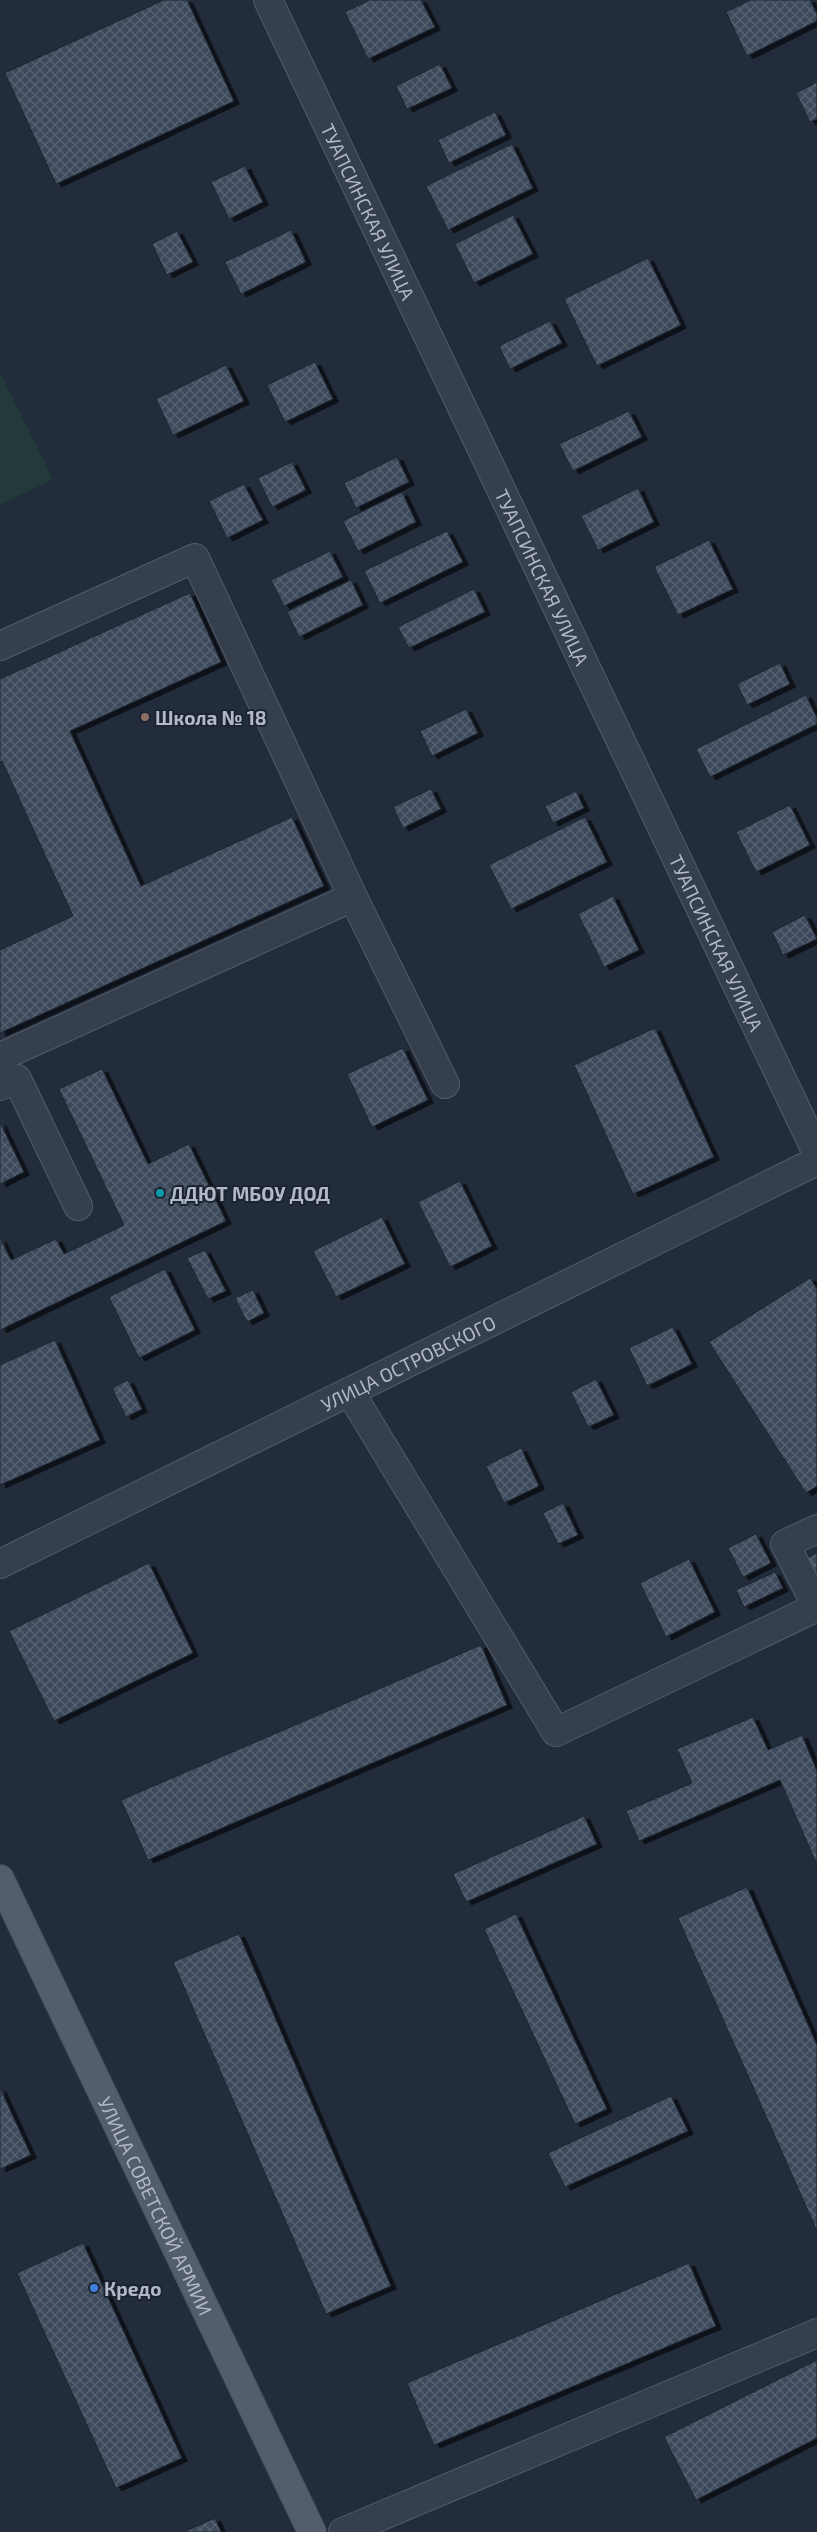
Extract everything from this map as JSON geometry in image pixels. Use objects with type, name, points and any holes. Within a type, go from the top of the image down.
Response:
[{"type":"main road","name":"УЛИЦА СОВЕТСКОЙ АРМИИ","points":[[0,1880],[312,2532]]},
{"type":"street","name":"ТУАПСИНСКАЯ УЛИЦА","points":[[268,0],[817,1153]]},
{"type":"street","points":[[0,646],[195,558],[353,897],[445,1084]]},
{"type":"street","points":[[0,1057],[353,897]]},
{"type":"street","points":[[0,1086],[17,1079],[78,1206]]},
{"type":"street","name":"УЛИЦА ОСТРОВСКОГО","points":[[0,1564],[817,1161]]},
{"type":"street","points":[[350,1392],[556,1732],[817,1607],[785,1544],[817,1529]]},
{"type":"street","points":[[343,2532],[817,2334]]},
{"type":"green space","points":[[0,373],[53,479],[0,505]]},
{"type":"building","points":[[164,0],[187,0],[234,101],[56,184],[5,73]]},
{"type":"building","points":[[370,0],[421,0],[435,27],[368,59],[345,12]]},
{"type":"building","points":[[751,0],[810,0],[817,14],[817,21],[747,56],[726,12]]},
{"type":"building","points":[[440,64],[452,88],[407,109],[396,86]]},
{"type":"building","points":[[817,82],[817,119],[810,122],[796,93]]},
{"type":"building","points":[[495,112],[506,135],[449,163],[438,140]]},
{"type":"building","points":[[512,144],[533,188],[448,230],[426,186]]},
{"type":"building","points":[[245,166],[263,202],[229,219],[211,182]]},
{"type":"building","points":[[513,215],[533,254],[474,283],[455,244]]},
{"type":"building","points":[[291,230],[306,262],[241,294],[225,262]]},
{"type":"building","points":[[177,231],[193,262],[167,275],[152,244]]},
{"type":"building","points":[[648,258],[681,325],[597,366],[564,299]]},
{"type":"building","points":[[550,321],[562,343],[510,369],[499,346]]},
{"type":"building","points":[[315,362],[333,399],[285,422],[267,385]]},
{"type":"building","points":[[226,365],[244,401],[173,435],[156,399]]},
{"type":"building","points":[[629,411],[642,437],[573,471],[559,444]]},
{"type":"building","points":[[397,457],[409,482],[356,508],[344,483]]},
{"type":"building","points":[[292,462],[306,490],[272,507],[258,478]]},
{"type":"building","points":[[244,484],[263,520],[227,538],[209,501]]},
{"type":"building","points":[[638,488],[654,522],[598,550],[581,516]]},
{"type":"building","points":[[402,492],[416,522],[358,551],[343,521]]},
{"type":"building","points":[[447,531],[463,562],[380,603],[364,571]]},
{"type":"building","points":[[709,540],[733,589],[678,615],[654,567]]},
{"type":"building","points":[[330,551],[343,577],[284,606],[271,580]]},
{"type":"building","points":[[351,580],[363,605],[299,637],[287,612]]},
{"type":"building","points":[[474,589],[485,612],[409,648],[398,627]]},
{"type":"building","points":[[190,593],[221,662],[70,731],[141,886],[292,817],[324,886],[0,1033],[0,950],[73,916],[2,761],[0,762],[0,679]]},
{"type":"building","points":[[780,663],[790,684],[747,705],[737,684]]},
{"type":"building","points":[[806,695],[817,718],[817,724],[710,777],[696,749]]},
{"type":"building","points":[[466,709],[478,733],[432,756],[420,731]]},
{"type":"building","points":[[431,789],[441,809],[403,828],[393,807]]},
{"type":"building","points":[[576,791],[584,808],[553,823],[545,806]]},
{"type":"building","points":[[790,805],[810,845],[756,872],[736,832]]},
{"type":"building","points":[[585,817],[607,862],[511,909],[489,865]]},
{"type":"building","points":[[613,896],[639,950],[604,967],[578,914]]},
{"type":"building","points":[[805,915],[817,939],[783,955],[772,932]]},
{"type":"building","points":[[655,1028],[714,1157],[633,1194],[574,1065]]},
{"type":"building","points":[[403,1048],[428,1100],[372,1127],[347,1074]]},
{"type":"building","name":"ДДЮТ МБОУ ДОД","points":[[102,1069],[148,1164],[189,1144],[226,1221],[0,1330],[0,1238],[11,1260],[56,1239],[64,1254],[124,1225],[59,1089]]},
{"type":"building","points":[[0,1122],[24,1172],[0,1184]]},
{"type":"building","points":[[460,1181],[492,1246],[450,1267],[418,1202]]},
{"type":"building","points":[[382,1217],[405,1264],[336,1297],[313,1251]]},
{"type":"building","points":[[205,1250],[226,1291],[208,1299],[187,1258]]},
{"type":"building","points":[[165,1269],[195,1330],[139,1358],[109,1297]]},
{"type":"building","points":[[810,1278],[817,1289],[817,1486],[806,1493],[709,1342]]},
{"type":"building","points":[[253,1290],[264,1313],[247,1322],[235,1298]]},
{"type":"building","points":[[673,1327],[692,1364],[647,1386],[629,1348]]},
{"type":"building","points":[[55,1340],[100,1440],[0,1485],[0,1365]]},
{"type":"building","points":[[596,1379],[614,1415],[588,1427],[571,1392]]},
{"type":"building","points":[[128,1380],[142,1409],[126,1417],[112,1388]]},
{"type":"building","points":[[521,1448],[539,1486],[504,1503],[486,1466]]},
{"type":"building","points":[[563,1503],[578,1535],[558,1544],[543,1513]]},
{"type":"building","points":[[756,1534],[771,1563],[743,1577],[728,1548]]},
{"type":"building","points":[[817,1553],[817,1584],[805,1559]]},
{"type":"building","points":[[689,1559],[715,1612],[666,1637],[640,1583]]},
{"type":"building","points":[[149,1563],[193,1653],[54,1721],[9,1631]]},
{"type":"building","points":[[775,1572],[783,1588],[744,1607],[736,1590]]},
{"type":"building","points":[[481,1645],[507,1705],[148,1860],[121,1800]]},
{"type":"building","points":[[753,1717],[768,1750],[802,1735],[817,1771],[817,1865],[780,1780],[639,1841],[626,1811],[692,1783],[677,1749]]},
{"type":"building","points":[[584,1816],[597,1844],[466,1902],[453,1874]]},
{"type":"building","points":[[747,1887],[817,2045],[817,2231],[678,1918]]},
{"type":"building","points":[[516,1914],[607,2109],[575,2124],[484,1929]]},
{"type":"building","points":[[239,1934],[391,2286],[326,2314],[173,1962]]},
{"type":"building","points":[[0,2088],[31,2155],[0,2169]]},
{"type":"building","points":[[671,2096],[688,2131],[565,2187],[548,2153]]},
{"type":"building","points":[[83,2243],[182,2458],[116,2488],[17,2273]]},
{"type":"building","points":[[689,2263],[716,2326],[434,2445],[407,2383]]},
{"type":"building","points":[[817,2360],[817,2438],[696,2500],[664,2437]]},
{"type":"building","points":[[215,2518],[221,2532],[184,2532]]},
{"type":"place","name":"Школа № 18","points":[[145,717]]},
{"type":"place","name":"ДДЮТ МБОУ ДОД","points":[[160,1193]]},
{"type":"place","name":"Кредо","points":[[94,2288]]}]
